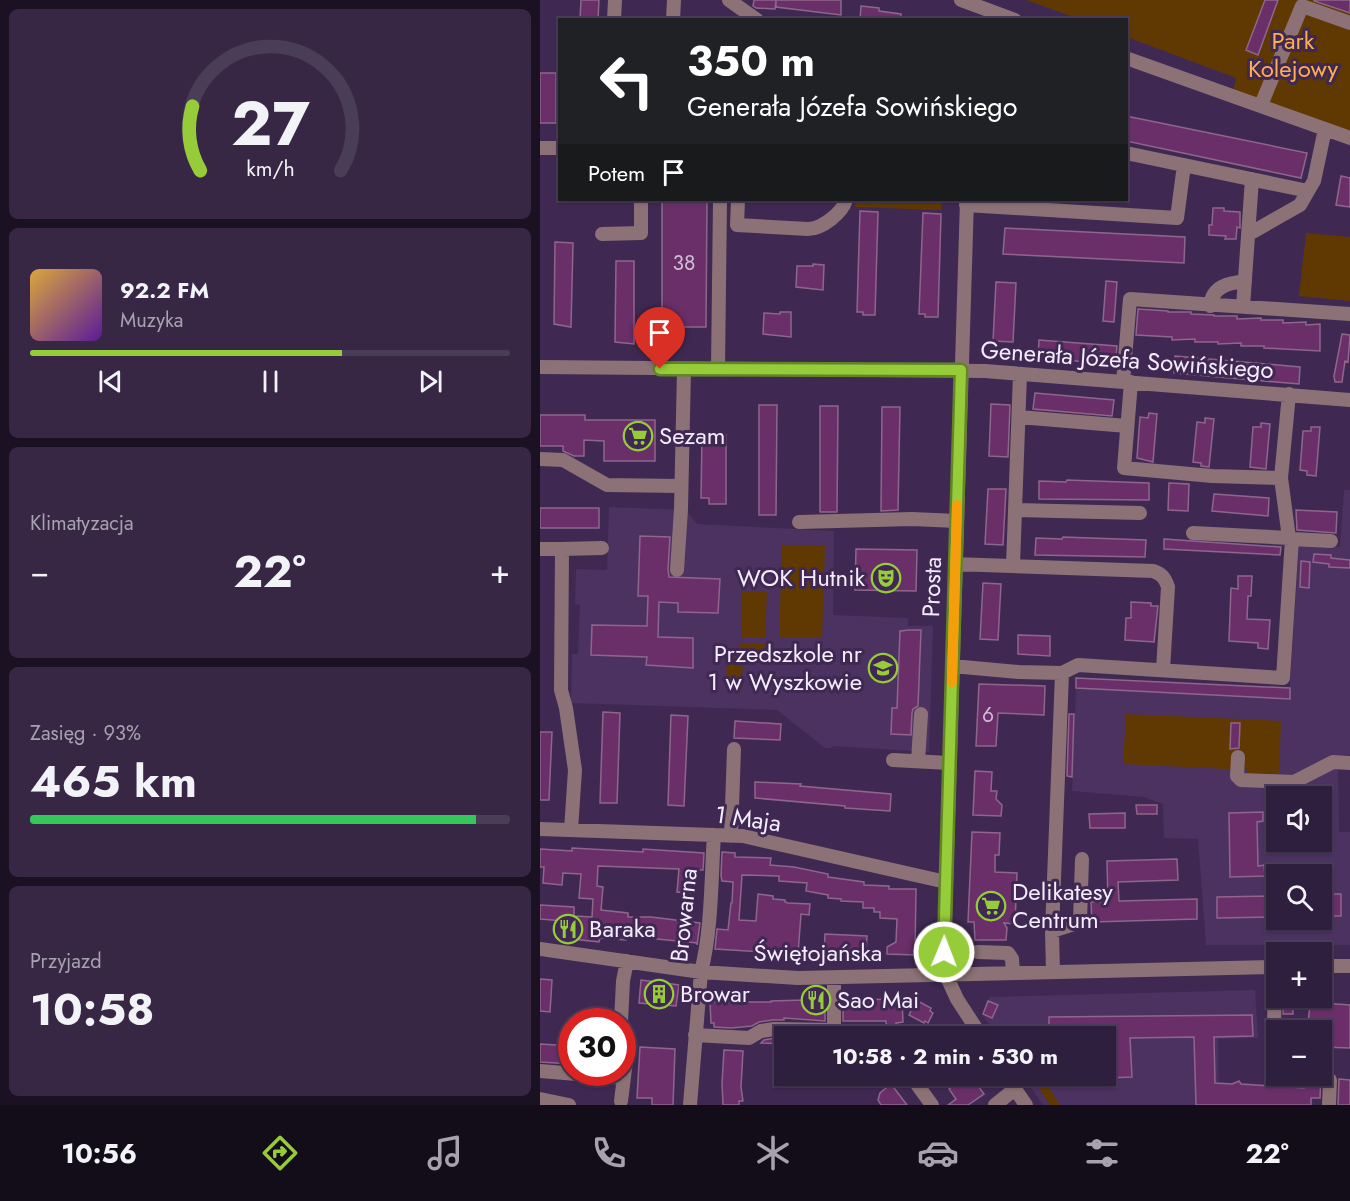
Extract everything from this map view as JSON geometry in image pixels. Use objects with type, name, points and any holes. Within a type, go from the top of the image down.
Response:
[{"type":"street","points":[[614,18],[615,0]]},
{"type":"street","points":[[673,18],[674,0]]},
{"type":"street","points":[[961,0],[978,13],[1004,18]]},
{"type":"street","points":[[1261,105],[1302,6],[1350,23]]},
{"type":"street","points":[[733,9],[753,18]]},
{"type":"street","points":[[1128,59],[1350,138]]},
{"type":"street","points":[[1249,234],[1300,205],[1314,181],[1325,129]]},
{"type":"street","points":[[540,148],[558,148]]},
{"type":"street","points":[[1128,153],[1308,191]]},
{"type":"street","points":[[966,202],[1050,205],[1177,218],[1184,165]]},
{"type":"street","points":[[1243,308],[1252,179]]},
{"type":"street","points":[[602,234],[640,233],[641,201]]},
{"type":"street","points":[[718,369],[720,201]]},
{"type":"street","points":[[738,201],[737,225],[816,229],[842,210],[846,201]]},
{"type":"street","name":"Prosta","points":[[946,975],[944,952],[966,202]]},
{"type":"street","points":[[1210,306],[1211,296],[1216,290],[1237,282],[1245,282]]},
{"type":"street","points":[[1281,478],[1212,476],[1124,468],[1130,299],[1350,314]]},
{"type":"street","name":"Generała Józefa Sowińskiego","points":[[540,367],[961,370],[1289,394],[1349,396]]},
{"type":"street","points":[[677,570],[684,369]]},
{"type":"street","points":[[1013,565],[1020,374]]},
{"type":"street","points":[[952,666],[1062,673],[1078,665],[1284,678],[1290,538],[1281,478],[1289,394]]},
{"type":"street","points":[[1018,417],[1127,426]]},
{"type":"street","points":[[540,459],[563,460],[607,486],[680,486]]},
{"type":"street","points":[[1015,510],[1140,513]]},
{"type":"street","points":[[799,522],[957,520]]},
{"type":"street","points":[[1193,533],[1331,541]]},
{"type":"street","points":[[540,549],[602,548]]},
{"type":"street","points":[[562,549],[561,690],[566,708],[575,770],[571,830]]},
{"type":"street","points":[[955,564],[1159,573],[1164,577],[1168,587],[1163,670]]},
{"type":"street","points":[[1053,972],[1052,931],[1062,673]]},
{"type":"street","points":[[918,761],[921,714]]},
{"type":"street","points":[[731,836],[734,749]]},
{"type":"street","points":[[1238,757],[1237,776],[1241,780],[1294,782],[1333,762],[1350,763]]},
{"type":"street","points":[[893,760],[949,763]]},
{"type":"street","name":"1 Maja","points":[[540,829],[743,836],[946,882]]},
{"type":"street","name":"Browarna","points":[[690,1105],[714,835]]},
{"type":"street","points":[[1052,931],[1080,922],[1082,859]]},
{"type":"street","name":"Świętojańska","points":[[540,949],[701,972],[779,978],[1266,967]]},
{"type":"street","points":[[977,952],[1008,953],[1012,959],[1013,973]]},
{"type":"street","points":[[622,1008],[627,961]]},
{"type":"street","points":[[1332,966],[1350,966]]},
{"type":"street","points":[[946,975],[957,999],[975,1026]]},
{"type":"street","points":[[834,978],[834,1026]]},
{"type":"street","points":[[695,1035],[749,1038],[761,1031],[774,1029]]},
{"type":"street","points":[[540,1071],[558,1072]]},
{"type":"street","points":[[621,1101],[623,1086]]},
{"type":"street","points":[[918,1086],[932,1105]]},
{"type":"street","points":[[1013,1086],[1026,1105]]},
{"type":"street","points":[[1329,1105],[1330,1086]]},
{"type":"street","points":[[995,1105],[1015,1089]]},
{"type":"street","points":[[540,1099],[569,1105]]},
{"type":"shaded area","points":[[1344,490],[1350,490],[1350,755],[1342,755],[1338,769],[1339,832],[1350,832],[1350,945],[1332,945],[1332,942],[1266,942],[1266,945],[1206,945],[1198,839],[1164,838],[1163,804],[1144,797],[1072,791],[1076,688],[1289,698],[1299,545],[1340,547]]},
{"type":"shaded area","points":[[609,507],[686,510],[697,524],[834,531],[833,615],[908,618],[908,626],[933,626],[929,752],[832,746],[825,748],[777,710],[571,703],[572,654],[578,654],[580,605],[575,604],[576,569],[607,570]]},
{"type":"shaded area","points":[[1255,990],[1258,1038],[1218,1039],[1219,1105],[1043,1105],[1030,1086],[1116,1086],[1116,1026],[990,1026],[983,1016],[992,1018],[998,1005],[988,1001],[990,997]]},
{"type":"green space","name":"Park Kolejowy","points":[[1026,0],[1350,0],[1350,133],[1233,92],[1236,78],[1128,37],[1128,18],[1076,18]]},
{"type":"green space","points":[[856,201],[942,201],[941,210],[855,207]]},
{"type":"green space","points":[[1306,233],[1350,237],[1350,301],[1299,296]]},
{"type":"green space","points":[[782,545],[825,546],[822,638],[779,637]]},
{"type":"green space","points":[[742,591],[767,592],[765,638],[741,637]]},
{"type":"green space","points":[[739,644],[774,644],[774,655],[739,654]]},
{"type":"green space","points":[[727,657],[743,658],[742,682],[726,681]]},
{"type":"green space","points":[[1126,714],[1281,721],[1279,774],[1247,773],[1247,770],[1123,764]]},
{"type":"green space","points":[[1038,1086],[1048,1086],[1060,1105],[1050,1105]]},
{"type":"building","points":[[581,0],[599,0],[598,18],[580,18]]},
{"type":"building","points":[[754,0],[776,0],[775,9],[756,8],[753,6]]},
{"type":"building","points":[[776,0],[841,0],[841,15],[776,7]]},
{"type":"building","points":[[1265,0],[1278,0],[1258,55],[1246,50]]},
{"type":"building","points":[[1350,0],[1350,13],[1314,1]]},
{"type":"building","points":[[861,6],[901,14],[901,18],[860,18]]},
{"type":"building","points":[[540,73],[556,73],[556,123],[540,123]]},
{"type":"building","points":[[1128,116],[1307,153],[1301,178],[1128,141]]},
{"type":"building","points":[[1341,176],[1350,178],[1350,207],[1336,205]]},
{"type":"building","points":[[662,201],[707,201],[706,327],[662,327]]},
{"type":"building","points":[[1213,208],[1240,212],[1240,228],[1237,227],[1236,239],[1209,235]]},
{"type":"building","points":[[860,211],[878,212],[875,315],[863,315],[863,312],[857,312]]},
{"type":"building","points":[[923,213],[941,214],[938,317],[925,317],[925,314],[919,314]]},
{"type":"building","points":[[1005,228],[1185,237],[1184,263],[1003,254]]},
{"type":"building","points":[[555,242],[573,243],[571,327],[554,324]]},
{"type":"building","points":[[616,261],[634,261],[634,344],[615,342]]},
{"type":"building","points":[[813,264],[824,265],[823,290],[796,287],[797,266],[813,266]]},
{"type":"building","points":[[1106,281],[1117,282],[1114,322],[1103,321]]},
{"type":"building","points":[[996,282],[1016,283],[1013,342],[993,341]]},
{"type":"building","points":[[1138,309],[1237,316],[1237,319],[1283,320],[1283,323],[1306,322],[1306,325],[1320,324],[1320,351],[1241,346],[1241,343],[1195,342],[1195,339],[1172,340],[1172,337],[1136,335]]},
{"type":"building","points":[[780,312],[791,312],[791,337],[763,334],[764,313],[780,314]]},
{"type":"building","points":[[1342,334],[1350,335],[1348,362],[1345,361],[1342,382],[1335,382],[1334,376]]},
{"type":"building","points":[[1039,340],[1117,346],[1115,364],[1038,358]]},
{"type":"building","points":[[1175,356],[1300,367],[1299,384],[1174,373]]},
{"type":"building","points":[[1035,393],[1114,400],[1112,416],[1033,409]]},
{"type":"building","points":[[991,404],[1010,405],[1008,457],[989,456]]},
{"type":"building","points":[[759,405],[777,405],[776,515],[759,515]]},
{"type":"building","points":[[820,406],[838,406],[837,512],[820,512]]},
{"type":"building","points":[[882,407],[900,407],[898,510],[881,511]]},
{"type":"building","points":[[1149,413],[1157,414],[1153,462],[1137,458],[1140,417],[1148,418]]},
{"type":"building","points":[[540,415],[585,415],[585,420],[655,420],[655,461],[604,461],[604,441],[584,440],[584,456],[574,456],[563,451],[563,446],[540,446]]},
{"type":"building","points":[[1205,418],[1214,419],[1209,467],[1193,462],[1197,422],[1205,423]]},
{"type":"building","points":[[1261,423],[1270,424],[1266,469],[1250,467],[1253,427],[1261,427]]},
{"type":"building","points":[[1311,427],[1320,427],[1316,476],[1307,475],[1307,471],[1300,470],[1303,431],[1311,431]]},
{"type":"building","points":[[702,435],[726,435],[726,504],[709,504],[709,498],[701,498]]},
{"type":"building","points":[[1067,480],[1149,483],[1149,500],[1039,499],[1039,481],[1066,482]]},
{"type":"building","points":[[1169,483],[1189,484],[1188,511],[1168,510]]},
{"type":"building","points":[[988,489],[1006,489],[1003,545],[985,544]]},
{"type":"building","points":[[1214,494],[1269,498],[1268,516],[1212,511]]},
{"type":"building","points":[[540,508],[599,508],[599,528],[540,528]]},
{"type":"building","points":[[1296,510],[1337,512],[1336,533],[1297,530]]},
{"type":"building","points":[[640,536],[670,537],[669,577],[720,579],[718,613],[678,612],[678,603],[659,602],[658,637],[693,638],[693,668],[646,665],[647,657],[591,655],[592,625],[647,626],[648,596],[638,596]]},
{"type":"building","points":[[1063,537],[1146,540],[1145,557],[1035,555],[1036,538],[1062,539]]},
{"type":"building","points":[[1164,539],[1281,547],[1280,555],[1164,549]]},
{"type":"building","name":"WOK Hutnik","points":[[856,549],[917,550],[916,591],[855,590]]},
{"type":"building","points":[[1314,554],[1331,555],[1331,558],[1350,560],[1350,568],[1329,567],[1329,564],[1313,562]]},
{"type":"building","points":[[1301,561],[1310,562],[1309,588],[1300,587]]},
{"type":"building","points":[[1238,576],[1252,576],[1247,619],[1270,620],[1268,649],[1258,648],[1258,643],[1229,641],[1231,588],[1238,589]]},
{"type":"building","points":[[983,583],[1001,584],[998,640],[980,639]]},
{"type":"building","points":[[1131,602],[1151,603],[1151,606],[1158,606],[1154,642],[1125,640],[1126,618],[1131,618]]},
{"type":"building","points":[[921,630],[918,706],[913,709],[912,713],[911,735],[891,734],[892,708],[897,708],[900,631]]},
{"type":"building","points":[[1018,635],[1050,636],[1050,656],[1018,654]]},
{"type":"building","points":[[1076,678],[1290,688],[1290,699],[1076,688]]},
{"type":"building","points":[[979,684],[1045,686],[1044,715],[998,713],[996,746],[976,746]]},
{"type":"building","points":[[603,712],[620,713],[617,803],[600,803]]},
{"type":"building","points":[[1069,714],[1074,714],[1072,777],[1067,776]]},
{"type":"building","points":[[671,715],[688,716],[684,806],[668,805]]},
{"type":"building","points":[[735,721],[781,724],[780,740],[734,738]]},
{"type":"building","points":[[1231,723],[1240,723],[1239,748],[1230,749]]},
{"type":"building","points":[[540,732],[552,732],[549,800],[540,800]]},
{"type":"building","points":[[975,771],[992,772],[991,791],[997,791],[996,799],[1002,805],[1001,816],[973,815]]},
{"type":"building","points":[[755,782],[801,784],[800,786],[891,794],[890,811],[755,798]]},
{"type":"building","points":[[1136,805],[1157,805],[1157,814],[1137,814]]},
{"type":"building","points":[[1263,812],[1263,821],[1257,822],[1258,866],[1264,865],[1265,876],[1230,877],[1229,813]]},
{"type":"building","points":[[1125,813],[1125,828],[1090,828],[1089,814]]},
{"type":"building","points":[[972,832],[1000,833],[999,855],[995,855],[995,872],[1017,873],[1015,924],[1004,923],[1007,928],[1006,940],[975,940],[974,922],[968,922]]},
{"type":"building","points":[[572,848],[704,853],[703,870],[691,870],[690,893],[677,892],[679,869],[598,866],[597,886],[603,887],[601,910],[628,913],[628,917],[651,917],[700,923],[697,945],[697,943],[627,936],[626,940],[600,938],[599,942],[563,938],[564,921],[540,919],[540,905],[574,907],[574,916],[592,917],[593,899],[579,898],[581,874],[563,873],[562,885],[543,883],[544,867],[540,867],[540,849],[572,851]]},
{"type":"building","points":[[722,852],[735,853],[735,857],[771,858],[770,865],[828,874],[828,877],[864,882],[864,885],[889,886],[889,889],[916,889],[915,955],[887,954],[887,947],[896,942],[897,919],[880,918],[880,912],[874,912],[874,908],[863,908],[863,902],[828,898],[828,895],[806,891],[807,883],[779,881],[779,876],[742,875],[739,920],[756,921],[758,894],[773,896],[773,899],[785,900],[788,903],[810,904],[809,915],[801,914],[798,954],[715,949],[717,929],[728,930],[732,903],[733,882],[722,881],[721,876]]},
{"type":"building","points":[[1177,859],[1178,880],[1118,882],[1119,901],[1197,899],[1197,919],[1092,922],[1091,902],[1108,902],[1107,861]]},
{"type":"building","points":[[1332,894],[1341,894],[1341,916],[1332,916]]},
{"type":"building","points":[[1266,896],[1266,917],[1217,918],[1217,897]]},
{"type":"building","points":[[825,934],[867,936],[866,955],[824,953]]},
{"type":"building","points":[[540,979],[552,980],[550,1012],[540,1011]]},
{"type":"building","name":"Browar","points":[[641,980],[679,985],[676,1006],[639,1003]]},
{"type":"building","points":[[805,994],[818,994],[818,1002],[825,1002],[825,1021],[784,1018],[784,1020],[731,1028],[714,1027],[714,1023],[711,1023],[710,1002],[805,1000]]},
{"type":"building","points":[[902,999],[903,1022],[896,1023],[896,1026],[886,1026],[886,1021],[843,1021],[843,1000]]},
{"type":"building","points":[[916,1000],[931,1008],[930,1011],[933,1013],[928,1023],[909,1015]]},
{"type":"building","points":[[988,1001],[998,1005],[992,1018],[983,1014]]},
{"type":"building","points":[[1332,1004],[1350,1005],[1350,1048],[1332,1047],[1332,1020],[1308,1020],[1309,1008],[1332,1008]]},
{"type":"building","points":[[1283,1008],[1293,1008],[1293,1014],[1283,1014]]},
{"type":"building","points":[[1252,1015],[1253,1036],[1214,1037],[1215,1083],[1232,1084],[1239,1081],[1241,1084],[1266,1086],[1304,1088],[1304,1086],[1321,1086],[1320,1098],[1311,1098],[1311,1105],[1196,1105],[1194,1037],[1130,1038],[1132,1077],[1116,1078],[1116,1026],[1049,1026],[1049,1017]]},
{"type":"building","points":[[774,1038],[774,1044],[761,1043]]},
{"type":"building","points":[[540,1044],[558,1045],[558,1063],[540,1062]]},
{"type":"building","points":[[640,1047],[675,1049],[673,1105],[652,1105],[652,1098],[637,1098]]},
{"type":"building","points":[[724,1050],[743,1051],[741,1087],[743,1101],[739,1101],[739,1105],[723,1105]]},
{"type":"building","points":[[1339,1079],[1350,1080],[1350,1105],[1338,1105]]},
{"type":"building","points":[[889,1086],[893,1086],[907,1105],[881,1105],[878,1100],[880,1093]]},
{"type":"building","points":[[954,1086],[978,1086],[984,1094],[968,1105],[948,1105],[956,1099],[949,1089]]},
{"type":"slow traffic","points":[[952,682],[957,505]]},
{"type":"place","name":"Sezam","points":[[638,436]]},
{"type":"place","name":"WOK Hutnik","points":[[886,578]]},
{"type":"place","name":"Przedszkole nr 1 w Wyszkowie","points":[[883,668]]},
{"type":"place","name":"Delikatesy Centrum","points":[[991,906]]},
{"type":"place","name":"Baraka","points":[[568,929]]},
{"type":"place","name":"Browar","points":[[659,994]]},
{"type":"place","name":"Sao Mai","points":[[816,1000]]},
{"type":"route","points":[[660,369],[961,370],[944,952]]}]
